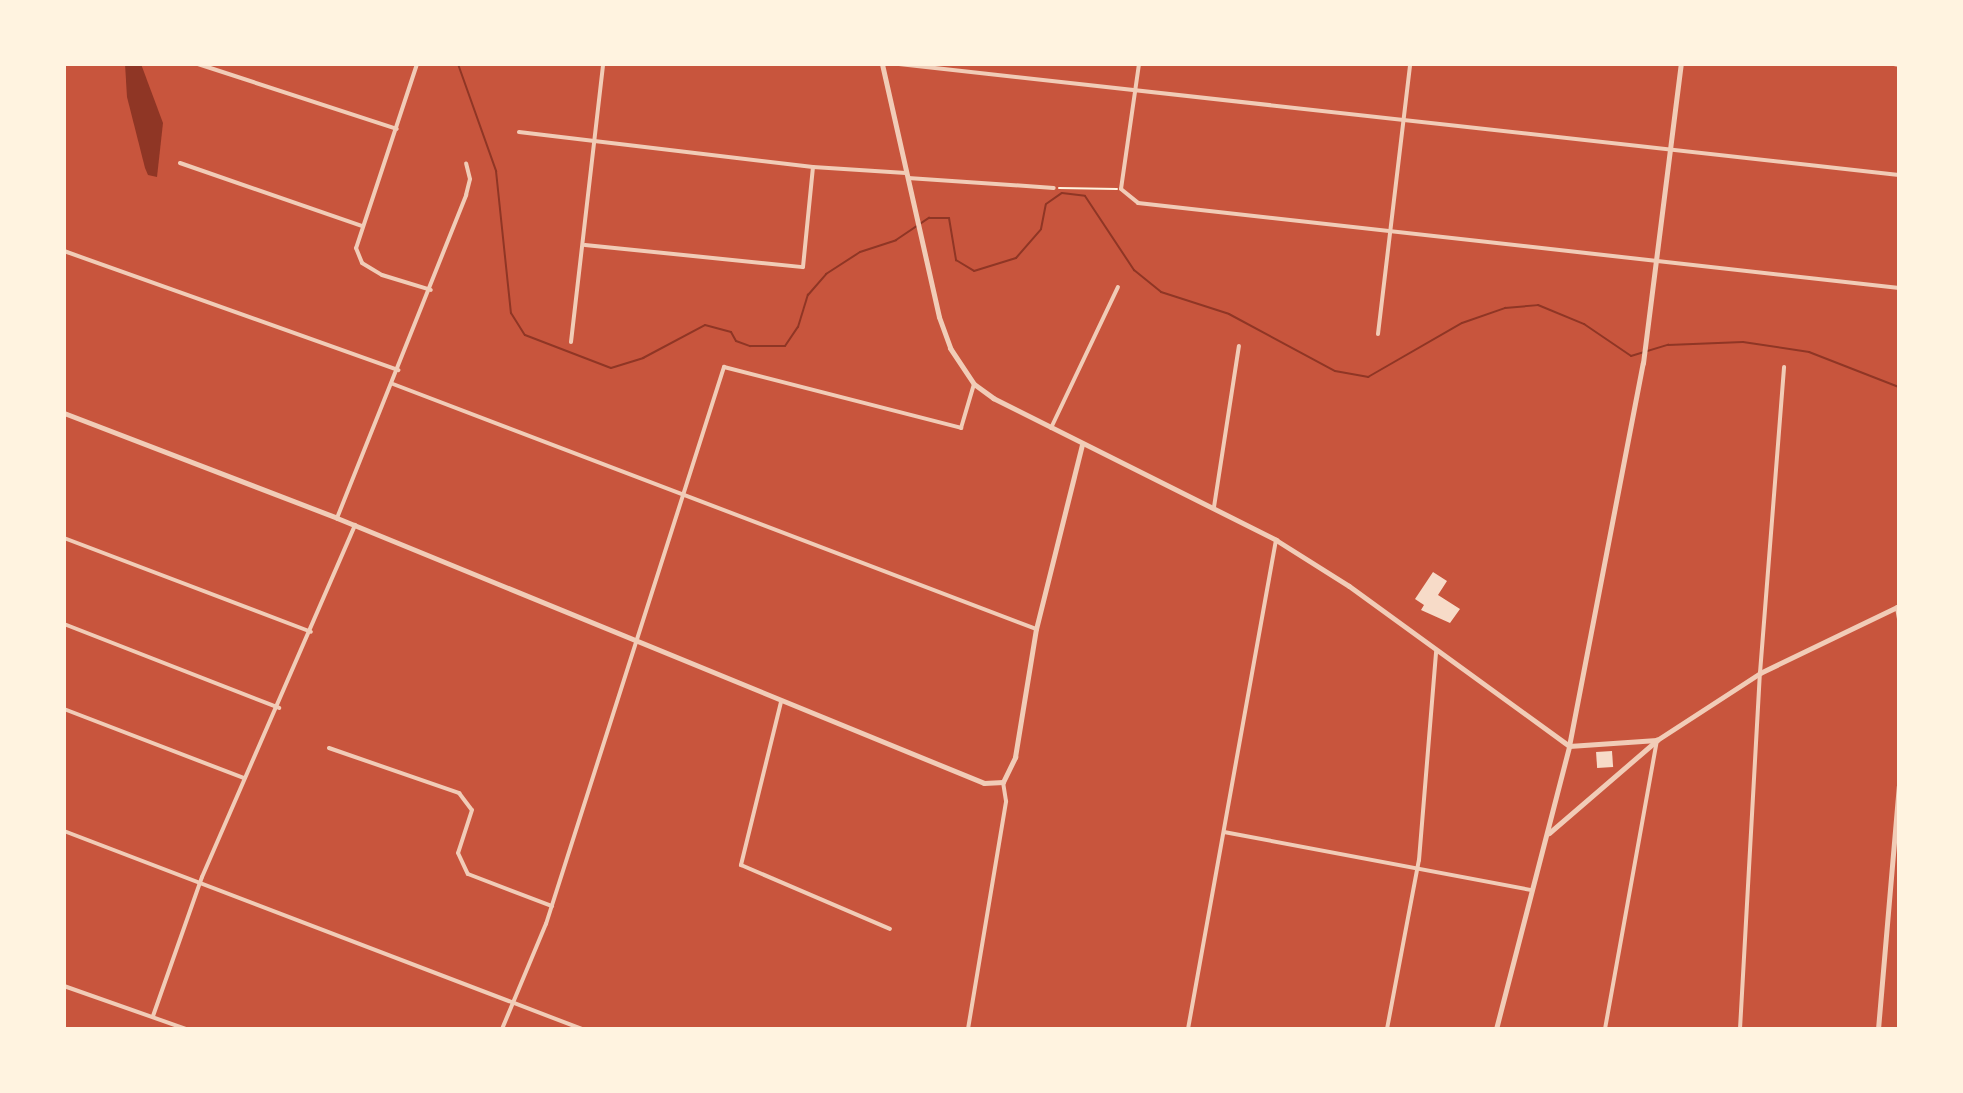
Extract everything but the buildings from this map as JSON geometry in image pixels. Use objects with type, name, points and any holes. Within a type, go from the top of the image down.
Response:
[{"type":"street","points":[[198,64],[397,129]]},
{"type":"street","points":[[571,342],[585,245],[603,64]]},
{"type":"street","points":[[882,64],[914,210],[950,348],[974,384],[1082,445],[1276,540],[1569,746],[1657,740]]},
{"type":"street","points":[[899,64],[1899,175]]},
{"type":"street","points":[[1139,64],[1121,189],[1138,203],[1899,288]]},
{"type":"street","points":[[1378,334],[1386,231],[1410,64]]},
{"type":"street","points":[[1496,1029],[1549,834],[1569,746],[1643,363],[1681,64]]},
{"type":"street","points":[[418,65],[356,248],[362,263],[431,290]]},
{"type":"street","points":[[519,132],[813,167],[1054,188]]},
{"type":"street","points":[[180,163],[362,226]]},
{"type":"street","points":[[337,518],[431,290],[466,195],[470,179],[466,163]]},
{"type":"street","points":[[585,245],[803,267],[813,167]]},
{"type":"street","points":[[64,251],[398,370]]},
{"type":"street","points":[[1051,428],[1118,287]]},
{"type":"street","points":[[1214,507],[1239,346]]},
{"type":"street","points":[[502,1029],[552,906],[639,645],[724,367],[961,428],[974,384]]},
{"type":"street","points":[[1740,1029],[1760,673],[1784,367]]},
{"type":"street","points":[[393,384],[1036,629]]},
{"type":"street","points":[[64,413],[355,525],[639,645],[984,783],[1003,782]]},
{"type":"street","points":[[968,1029],[1006,801],[1003,782],[1015,757],[1036,629],[1082,445]]},
{"type":"street","points":[[153,1016],[200,883],[244,778],[279,708],[355,525]]},
{"type":"street","points":[[64,538],[311,632]]},
{"type":"street","points":[[1188,1029],[1276,540]]},
{"type":"street","points":[[1549,834],[1657,740],[1760,673],[1898,606],[1899,618]]},
{"type":"street","points":[[64,624],[279,708]]},
{"type":"street","points":[[1387,1029],[1417,868],[1436,651]]},
{"type":"street","points":[[781,702],[741,865],[890,929]]},
{"type":"street","points":[[64,709],[244,778]]},
{"type":"street","points":[[1605,1029],[1657,740]]},
{"type":"street","points":[[329,748],[459,793],[472,810],[458,853],[468,874],[552,906]]},
{"type":"street","points":[[1878,1029],[1899,786]]},
{"type":"street","points":[[64,831],[582,1029]]},
{"type":"street","points":[[1224,832],[1533,891]]},
{"type":"street","points":[[64,986],[186,1029]]},
{"type":"path","points":[[1054,188],[1121,189]]},
{"type":"shaded area","points":[[125,64],[141,64],[163,123],[157,177],[148,175],[145,168],[127,97]]},
{"type":"waterway","points":[[458,64],[496,171],[511,313],[525,335],[611,368],[643,358],[705,325],[731,332],[736,341],[750,346],[785,346],[798,327],[808,295],[826,274],[860,252],[896,240],[929,218],[949,218],[956,260],[974,271],[1016,258],[1041,229],[1046,204],[1062,193],[1085,196],[1134,270],[1161,292],[1229,314],[1335,371],[1368,377],[1462,323],[1505,308],[1538,305],[1584,324],[1631,356],[1668,345],[1743,342],[1809,352],[1899,387]]}]
